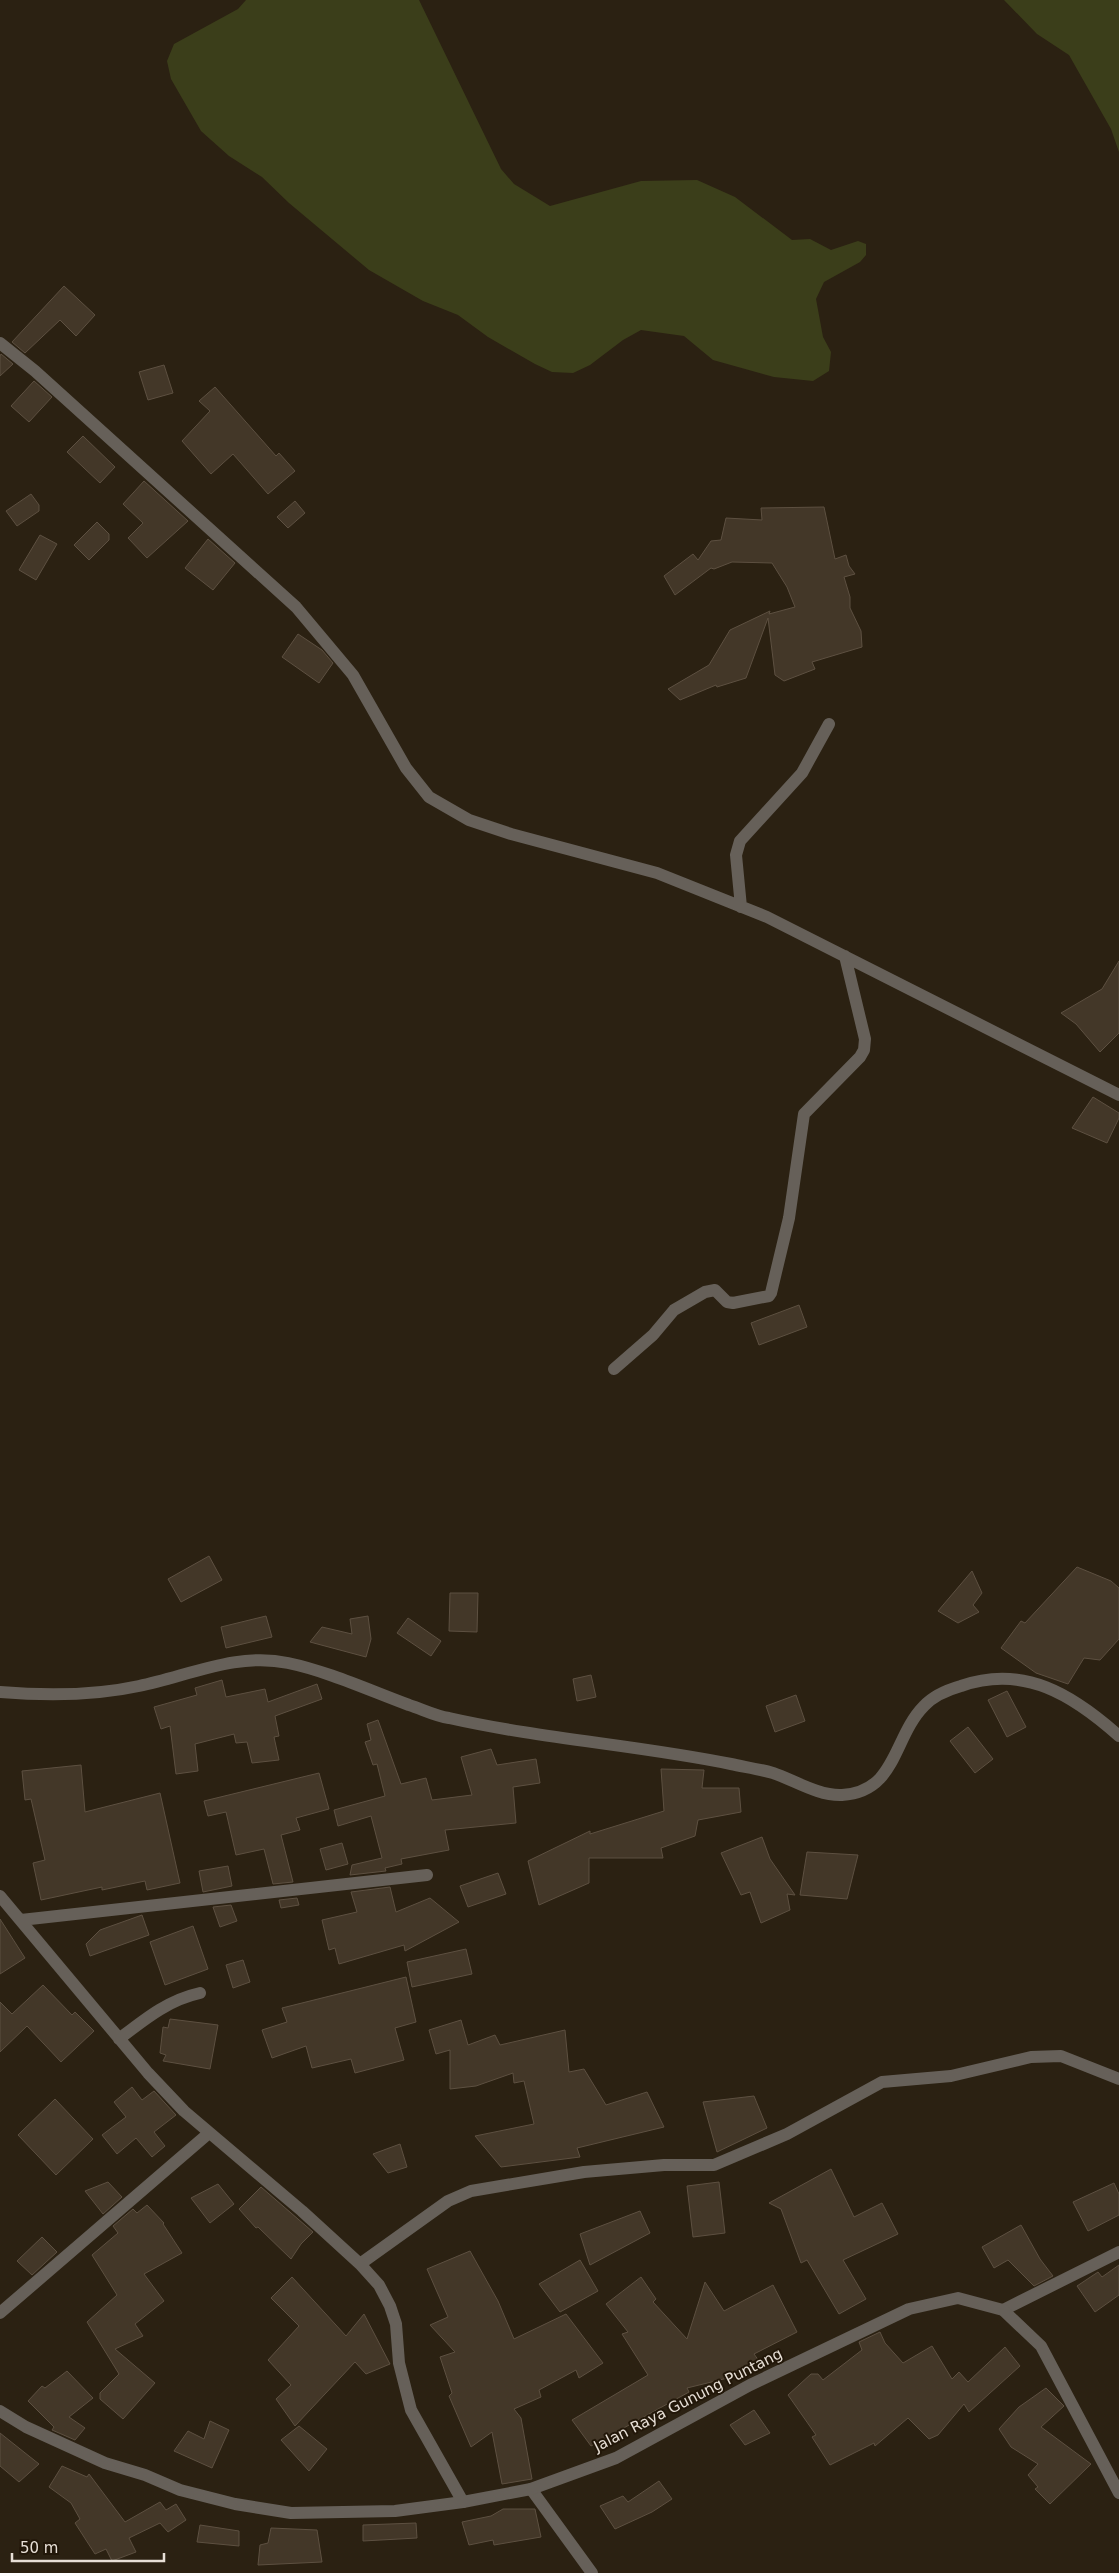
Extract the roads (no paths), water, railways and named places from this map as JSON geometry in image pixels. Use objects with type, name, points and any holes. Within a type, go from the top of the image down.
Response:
[{"type":"street","points":[[0,343],[35,371],[296,608],[353,675],[406,768],[429,797],[469,820],[511,834],[657,873],[767,917],[1119,1095]]},
{"type":"street","points":[[741,907],[736,855],[740,841],[802,773],[829,724]]},
{"type":"street","points":[[614,1369],[653,1335],[674,1310],[705,1292],[715,1290],[727,1302],[732,1303],[769,1296],[771,1293],[789,1218],[804,1114],[855,1063],[864,1050],[865,1040],[845,956]]},
{"type":"street","points":[[0,1692],[78,1695],[140,1686],[240,1661],[287,1663],[445,1718],[516,1731],[645,1748],[708,1760],[772,1773],[804,1786],[838,1795],[859,1791],[878,1780],[888,1770],[910,1726],[923,1706],[943,1692],[974,1681],[1015,1678],[1049,1688],[1084,1706],[1119,1736]]},
{"type":"street","points":[[21,1920],[426,1875]]},
{"type":"street","points":[[0,1896],[119,2039],[184,2111],[302,2211],[360,2264],[379,2285],[390,2306],[396,2324],[399,2363],[411,2410],[463,2502]]},
{"type":"street","points":[[119,2039],[164,2005],[179,1997],[200,1992]]},
{"type":"street","points":[[360,2264],[448,2201],[471,2191],[584,2172],[664,2165],[714,2165],[788,2134],[882,2082],[951,2076],[1031,2057],[1061,2056],[1119,2079]]},
{"type":"street","points":[[0,2313],[209,2133]]},
{"type":"street","points":[[1004,2310],[1119,2252]]},
{"type":"street","name":"Jalan Raya Gunung Puntang","points":[[0,2411],[26,2427],[105,2463],[145,2475],[180,2490],[235,2504],[291,2513],[395,2511],[463,2502],[531,2488],[616,2458],[750,2385],[908,2309],[958,2298],[1004,2310],[1041,2346],[1119,2493]]},
{"type":"street","points":[[531,2488],[592,2573]]}]
